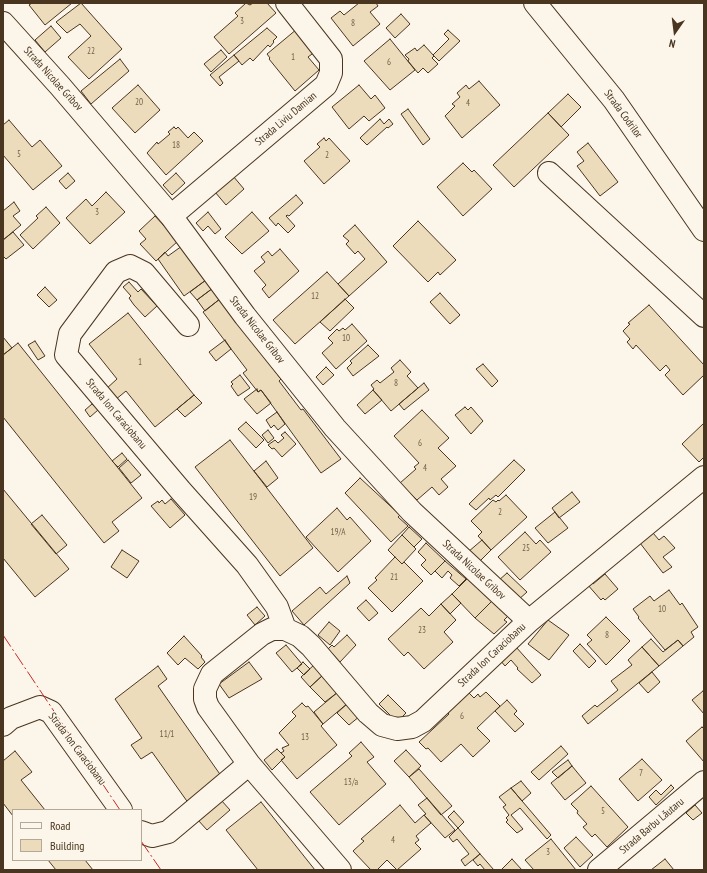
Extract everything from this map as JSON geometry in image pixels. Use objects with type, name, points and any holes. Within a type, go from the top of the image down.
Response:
[{"type":"street","name":"Strada Liviu Damian","points":[[171,216],[326,85],[332,73],[331,59],[287,3]]},
{"type":"street","name":"Strada Codrilor","points":[[535,3],[614,100],[704,230]]},
{"type":"street","name":"Strada Nicolae Gribov","points":[[3,23],[60,86],[171,216],[245,316],[335,428],[412,512],[529,621]]},
{"type":"street","points":[[549,173],[704,316]]},
{"type":"street","name":"Strada Ion Caraciobanu","points":[[188,325],[144,273],[130,266],[116,272],[70,334],[66,355],[181,491],[247,565],[277,607],[285,630],[300,636],[311,646],[368,713],[382,725],[397,729],[412,727],[423,721],[529,621],[704,477]]},
{"type":"street","points":[[285,630],[272,629],[262,634],[212,674],[205,689],[204,699],[208,707],[249,764],[340,870]]},
{"type":"street","name":"Strada Ion Caraciobanu","points":[[3,725],[11,718],[40,707],[51,712],[120,809]]},
{"type":"street","points":[[142,832],[152,836],[168,832],[249,764]]},
{"type":"street","name":"Strada Barbu Lăutaru","points":[[599,870],[704,782]]},
{"type":"building","points":[[32,3],[72,3],[45,25],[29,5]]},
{"type":"building","points":[[81,3],[122,49],[89,79],[68,57],[91,36],[80,24],[67,33],[56,22]]},
{"type":"building","points":[[246,3],[250,5],[253,3],[267,3],[276,13],[229,54],[214,37],[238,16],[235,13]]},
{"type":"building","points":[[359,3],[376,3],[378,6],[370,12],[380,24],[353,46],[331,18],[340,11],[344,15]]},
{"type":"building","points":[[401,14],[410,24],[395,38],[386,28]]},
{"type":"building","points":[[51,26],[61,38],[45,52],[35,40]]},
{"type":"building","points":[[267,28],[277,37],[273,41],[274,42],[270,47],[268,45],[253,61],[250,58],[242,65],[234,55]]},
{"type":"building","points":[[297,29],[316,51],[308,57],[319,70],[295,91],[269,59],[270,58],[267,54]]},
{"type":"building","points":[[448,30],[460,41],[439,61],[433,55],[449,39],[444,34]]},
{"type":"building","points":[[390,39],[415,70],[390,90],[364,61]]},
{"type":"building","points":[[424,45],[434,56],[432,58],[438,64],[428,73],[423,68],[418,73],[405,55],[415,48],[417,51]]},
{"type":"building","points":[[221,50],[227,57],[211,72],[204,64]]},
{"type":"building","points":[[234,55],[239,61],[219,77],[223,83],[220,86],[210,75]]},
{"type":"building","points":[[120,59],[129,71],[91,104],[81,91]]},
{"type":"building","points":[[479,81],[500,105],[462,138],[445,116],[455,106],[452,104],[460,97],[457,93],[466,85],[469,89]]},
{"type":"building","points":[[138,85],[160,110],[135,133],[112,108]]},
{"type":"building","points":[[359,85],[371,99],[375,95],[385,108],[369,121],[364,116],[349,129],[332,107]]},
{"type":"building","points":[[568,94],[581,107],[561,127],[548,113]]},
{"type":"building","points":[[408,109],[430,139],[423,145],[401,114]]},
{"type":"building","points":[[548,113],[569,135],[514,187],[493,165]]},
{"type":"building","points":[[380,119],[384,124],[389,119],[393,124],[388,128],[387,127],[367,145],[360,138]]},
{"type":"building","points":[[9,120],[32,147],[40,140],[62,166],[33,190],[3,155],[3,125]]},
{"type":"building","points":[[174,127],[176,129],[178,127],[188,138],[194,132],[203,141],[166,175],[147,153],[157,142],[158,144],[170,134],[168,132]]},
{"type":"building","points":[[324,138],[326,141],[329,138],[350,161],[324,184],[304,161],[320,147],[317,144]]},
{"type":"building","points":[[588,143],[618,182],[600,196],[577,166],[584,161],[577,152]]},
{"type":"building","points":[[463,163],[472,172],[474,170],[492,189],[463,216],[437,187]]},
{"type":"building","points":[[68,173],[75,181],[66,189],[59,181]]},
{"type":"building","points":[[176,173],[185,183],[172,195],[163,185]]},
{"type":"building","points":[[233,176],[244,189],[226,205],[215,192]]},
{"type":"building","points":[[106,192],[125,212],[90,244],[66,218],[86,199],[92,206]]},
{"type":"building","points":[[296,195],[303,203],[289,216],[286,216],[295,226],[288,233],[278,223],[276,226],[269,218]]},
{"type":"building","points":[[14,202],[20,211],[13,216],[21,225],[3,240],[3,211]]},
{"type":"building","points":[[46,207],[60,223],[33,249],[20,235],[38,218],[36,216]]},
{"type":"building","points":[[208,212],[221,229],[215,234],[208,226],[203,231],[196,223]]},
{"type":"building","points":[[252,212],[269,231],[242,254],[225,237]]},
{"type":"building","points":[[155,216],[178,241],[156,261],[140,244],[146,239],[139,231]]},
{"type":"building","points":[[418,221],[456,260],[440,275],[438,272],[428,282],[393,246]]},
{"type":"building","points":[[355,225],[387,262],[349,296],[338,284],[365,259],[358,251],[355,254],[346,244],[349,241],[343,236]]},
{"type":"building","points":[[13,232],[24,245],[6,259],[3,256],[3,240]]},
{"type":"building","points":[[182,246],[206,280],[184,296],[158,259],[165,252],[168,256]]},
{"type":"building","points":[[280,249],[299,271],[269,298],[262,289],[266,285],[254,271],[265,262],[261,257],[268,251],[272,256]]},
{"type":"building","points":[[327,272],[349,296],[295,344],[273,320]]},
{"type":"building","points":[[206,280],[213,288],[197,300],[190,292]]},
{"type":"building","points":[[129,282],[138,292],[141,289],[157,306],[145,317],[134,305],[129,298],[131,296],[123,287]]},
{"type":"building","points":[[45,287],[57,300],[49,307],[37,295]]},
{"type":"building","points":[[213,288],[221,298],[205,311],[197,300]]},
{"type":"building","points":[[440,293],[460,315],[450,324],[430,302]]},
{"type":"building","points":[[220,299],[281,379],[279,381],[301,410],[303,409],[341,459],[321,473],[261,390],[258,392],[243,373],[247,370],[203,312]]},
{"type":"building","points":[[345,299],[354,308],[330,331],[320,322]]},
{"type":"building","points":[[649,305],[704,365],[704,375],[683,395],[665,375],[670,370],[666,365],[660,371],[636,345],[633,349],[627,342],[630,339],[623,331],[630,324],[628,323]]},
{"type":"building","points":[[128,313],[194,395],[155,427],[126,391],[115,400],[106,389],[117,379],[89,344]]},
{"type":"building","points":[[352,324],[367,341],[336,369],[322,353],[333,343],[328,338],[337,329],[339,331],[343,328],[345,330]]},
{"type":"building","points":[[3,337],[12,348],[3,355]]},
{"type":"building","points":[[225,340],[231,349],[216,361],[209,352]]},
{"type":"building","points":[[35,341],[45,356],[38,360],[28,345]]},
{"type":"building","points":[[18,343],[142,498],[112,522],[119,531],[104,543],[3,417],[3,355]]},
{"type":"building","points":[[368,345],[379,356],[353,376],[347,368],[352,363],[350,361]]},
{"type":"building","points":[[400,360],[411,372],[407,376],[418,388],[391,411],[373,390],[374,389],[371,385],[377,380],[380,383],[394,372],[391,368]]},
{"type":"building","points":[[483,364],[498,381],[492,387],[476,369]]},
{"type":"building","points":[[326,367],[334,375],[323,385],[316,377]]},
{"type":"building","points":[[240,375],[250,388],[238,396],[231,386],[233,384],[231,382]]},
{"type":"building","points":[[424,383],[429,390],[404,410],[399,404]]},
{"type":"building","points":[[257,389],[258,392],[261,390],[271,403],[257,414],[244,399]]},
{"type":"building","points":[[373,390],[382,400],[365,414],[357,405]]},
{"type":"building","points":[[194,395],[202,403],[185,417],[177,409]]},
{"type":"building","points":[[92,404],[98,410],[90,417],[85,410]]},
{"type":"building","points":[[465,407],[468,410],[471,407],[483,421],[471,434],[455,415]]},
{"type":"building","points":[[422,410],[449,438],[438,448],[456,466],[441,479],[448,487],[439,495],[432,487],[417,500],[400,483],[416,469],[414,467],[419,463],[394,436]]},
{"type":"building","points":[[277,412],[285,424],[278,430],[274,425],[271,428],[266,420]]},
{"type":"building","points":[[246,422],[264,440],[256,448],[238,429]]},
{"type":"building","points":[[704,423],[704,457],[699,462],[682,444]]},
{"type":"building","points":[[268,430],[274,438],[268,443],[262,435]]},
{"type":"building","points":[[285,432],[296,444],[282,457],[274,448],[272,449],[268,445],[275,440],[278,443],[284,438],[281,435]]},
{"type":"building","points":[[230,440],[313,548],[280,576],[195,467]]},
{"type":"building","points":[[122,453],[127,459],[118,467],[112,461]]},
{"type":"building","points":[[128,460],[141,475],[131,483],[119,468]]},
{"type":"building","points":[[514,460],[525,470],[498,497],[496,495],[490,500],[489,498],[476,510],[469,504]]},
{"type":"building","points":[[266,461],[278,478],[267,487],[254,471]]},
{"type":"building","points":[[360,478],[400,515],[398,517],[408,526],[391,542],[345,493]]},
{"type":"building","points":[[3,489],[69,569],[35,597],[3,558]]},
{"type":"building","points":[[572,492],[580,502],[559,518],[552,508]]},
{"type":"building","points":[[506,495],[527,517],[491,550],[478,536],[482,532],[471,521],[493,500],[496,502],[498,500],[499,501]]},
{"type":"building","points":[[171,499],[185,515],[170,528],[151,506],[162,500],[165,504]]},
{"type":"building","points":[[337,508],[347,520],[350,517],[371,541],[338,572],[306,537]]},
{"type":"building","points":[[555,512],[568,528],[548,543],[535,528]]},
{"type":"building","points":[[42,515],[67,545],[56,554],[31,524]]},
{"type":"building","points":[[409,527],[422,539],[414,547],[402,535]]},
{"type":"building","points":[[525,532],[536,544],[540,540],[551,552],[520,580],[498,557]]},
{"type":"building","points":[[653,533],[659,540],[664,536],[675,548],[663,557],[672,567],[663,573],[640,543]]},
{"type":"building","points":[[402,535],[416,549],[402,564],[388,550]]},
{"type":"building","points":[[482,540],[491,550],[478,563],[468,552]]},
{"type":"building","points":[[426,543],[445,561],[431,575],[421,565],[426,560],[418,552]]},
{"type":"building","points":[[122,550],[139,561],[127,578],[111,567]]},
{"type":"building","points":[[395,557],[402,564],[404,562],[423,581],[392,612],[368,588],[377,580],[375,578]]},
{"type":"building","points":[[445,561],[466,579],[459,586],[450,578],[452,575],[448,571],[442,578],[435,571]]},
{"type":"building","points":[[507,573],[527,592],[518,600],[498,581]]},
{"type":"building","points":[[605,574],[618,589],[605,600],[603,598],[601,600],[587,584],[591,580],[593,584]]},
{"type":"building","points":[[347,576],[350,583],[304,625],[292,611],[320,587],[326,594]]},
{"type":"building","points":[[468,578],[492,601],[475,618],[452,594]]},
{"type":"building","points":[[669,590],[680,605],[682,603],[698,627],[691,632],[694,637],[683,646],[678,640],[665,650],[638,618],[639,617],[633,609],[650,596],[654,601]]},
{"type":"building","points":[[452,594],[461,603],[450,614],[441,604]]},
{"type":"building","points":[[366,600],[378,613],[369,621],[357,608]]},
{"type":"building","points":[[492,601],[508,616],[504,620],[507,622],[494,634],[475,618]]},
{"type":"building","points":[[441,604],[456,620],[444,632],[453,642],[424,669],[408,652],[404,656],[388,639],[421,608],[429,616]]},
{"type":"building","points":[[257,607],[265,616],[255,625],[247,615]]},
{"type":"building","points":[[606,617],[630,641],[606,665],[587,644],[592,640],[587,635]]},
{"type":"building","points":[[548,620],[569,635],[549,660],[528,644]]},
{"type":"building","points":[[329,622],[340,631],[330,645],[318,635]]},
{"type":"building","points":[[347,635],[356,645],[340,662],[328,649],[332,645],[334,647]]},
{"type":"building","points":[[184,636],[202,656],[201,657],[205,662],[198,669],[185,658],[178,665],[167,653]]},
{"type":"building","points":[[651,639],[663,652],[678,640],[683,646],[659,666],[642,647]]},
{"type":"building","points":[[580,644],[596,661],[589,668],[573,651]]},
{"type":"building","points":[[286,645],[302,664],[292,672],[276,653]]},
{"type":"building","points":[[516,647],[541,675],[532,683],[517,669],[518,668],[511,660],[505,666],[500,660]]},
{"type":"building","points":[[642,647],[659,666],[588,724],[582,716],[595,705],[597,707],[618,690],[611,681],[632,665],[628,660]]},
{"type":"building","points":[[249,662],[262,679],[229,698],[219,684]]},
{"type":"building","points":[[303,662],[310,669],[304,675],[297,668]]},
{"type":"building","points":[[315,664],[324,674],[310,687],[301,677]]},
{"type":"building","points":[[158,666],[167,679],[158,686],[224,780],[189,804],[152,752],[141,759],[131,745],[142,738],[115,699]]},
{"type":"building","points":[[652,672],[660,682],[648,693],[639,683]]},
{"type":"building","points":[[323,675],[338,692],[325,702],[310,687]]},
{"type":"building","points":[[465,689],[474,698],[478,694],[480,697],[486,692],[500,706],[477,728],[490,741],[473,757],[461,744],[441,762],[428,748],[426,749],[419,742],[449,714],[444,709]]},
{"type":"building","points":[[703,691],[704,692],[704,714],[692,700]]},
{"type":"building","points":[[338,692],[348,703],[323,724],[314,712]]},
{"type":"building","points":[[388,695],[406,713],[397,722],[379,704]]},
{"type":"building","points":[[507,700],[517,711],[514,714],[524,724],[515,732],[495,711]]},
{"type":"building","points":[[302,703],[306,707],[308,706],[323,724],[321,726],[337,745],[297,779],[281,760],[285,757],[281,753],[284,751],[282,748],[289,745],[279,733],[296,716],[292,712]]},
{"type":"building","points":[[348,703],[360,716],[349,725],[337,713]]},
{"type":"building","points":[[702,727],[704,729],[704,762],[686,741]]},
{"type":"building","points":[[361,742],[374,757],[367,762],[386,784],[339,825],[310,792],[352,756],[349,753]]},
{"type":"building","points":[[561,746],[568,754],[539,780],[531,772]]},
{"type":"building","points":[[277,749],[285,757],[272,770],[264,760]]},
{"type":"building","points":[[406,750],[421,766],[409,777],[394,761]]},
{"type":"building","points":[[15,751],[32,772],[21,780],[44,809],[12,809],[12,815],[3,803],[3,761]]},
{"type":"building","points":[[642,759],[662,780],[638,801],[619,779]]},
{"type":"building","points":[[568,760],[572,766],[558,778],[552,772]]},
{"type":"building","points":[[572,766],[586,783],[565,800],[551,783]]},
{"type":"building","points":[[419,769],[452,806],[441,815],[409,777]]},
{"type":"building","points":[[521,781],[531,793],[522,801],[511,788]]},
{"type":"building","points":[[671,785],[674,788],[656,805],[649,797],[656,790],[661,795]]},
{"type":"building","points":[[591,786],[628,827],[607,847],[595,834],[592,837],[583,827],[587,824],[571,804]]},
{"type":"building","points":[[511,788],[551,835],[547,839],[520,808],[511,815],[523,829],[517,833],[506,822],[508,820],[506,818],[509,815],[503,807],[506,805],[499,797]]},
{"type":"building","points":[[427,798],[455,830],[445,838],[424,815],[426,814],[418,805]]},
{"type":"building","points":[[221,800],[230,810],[207,830],[198,820]]},
{"type":"building","points":[[261,802],[315,870],[258,870],[226,830]]},
{"type":"building","points":[[400,805],[415,823],[424,815],[431,823],[416,836],[419,840],[415,843],[421,849],[397,870],[387,860],[377,870],[371,870],[353,851],[364,841],[361,839]]},
{"type":"building","points":[[695,805],[702,813],[693,820],[686,813]]},
{"type":"building","points":[[454,811],[464,822],[458,828],[448,817]]},
{"type":"building","points":[[458,828],[480,854],[465,866],[461,860],[469,854],[457,839],[453,842],[449,837]]},
{"type":"building","points":[[576,837],[593,855],[580,867],[564,848]]},
{"type":"building","points":[[551,839],[576,870],[534,870],[525,860]]},
{"type":"building","points":[[480,854],[494,870],[485,870],[480,864],[478,866],[473,860]]},
{"type":"building","points":[[512,859],[522,870],[501,870]]},
{"type":"building","points":[[665,859],[674,870],[651,870]]},
{"type":"building","points":[[49,861],[86,861],[93,870],[56,870]]},
{"type":"power","points":[[3,635],[119,809]]},
{"type":"power","points":[[142,842],[161,870]]}]
